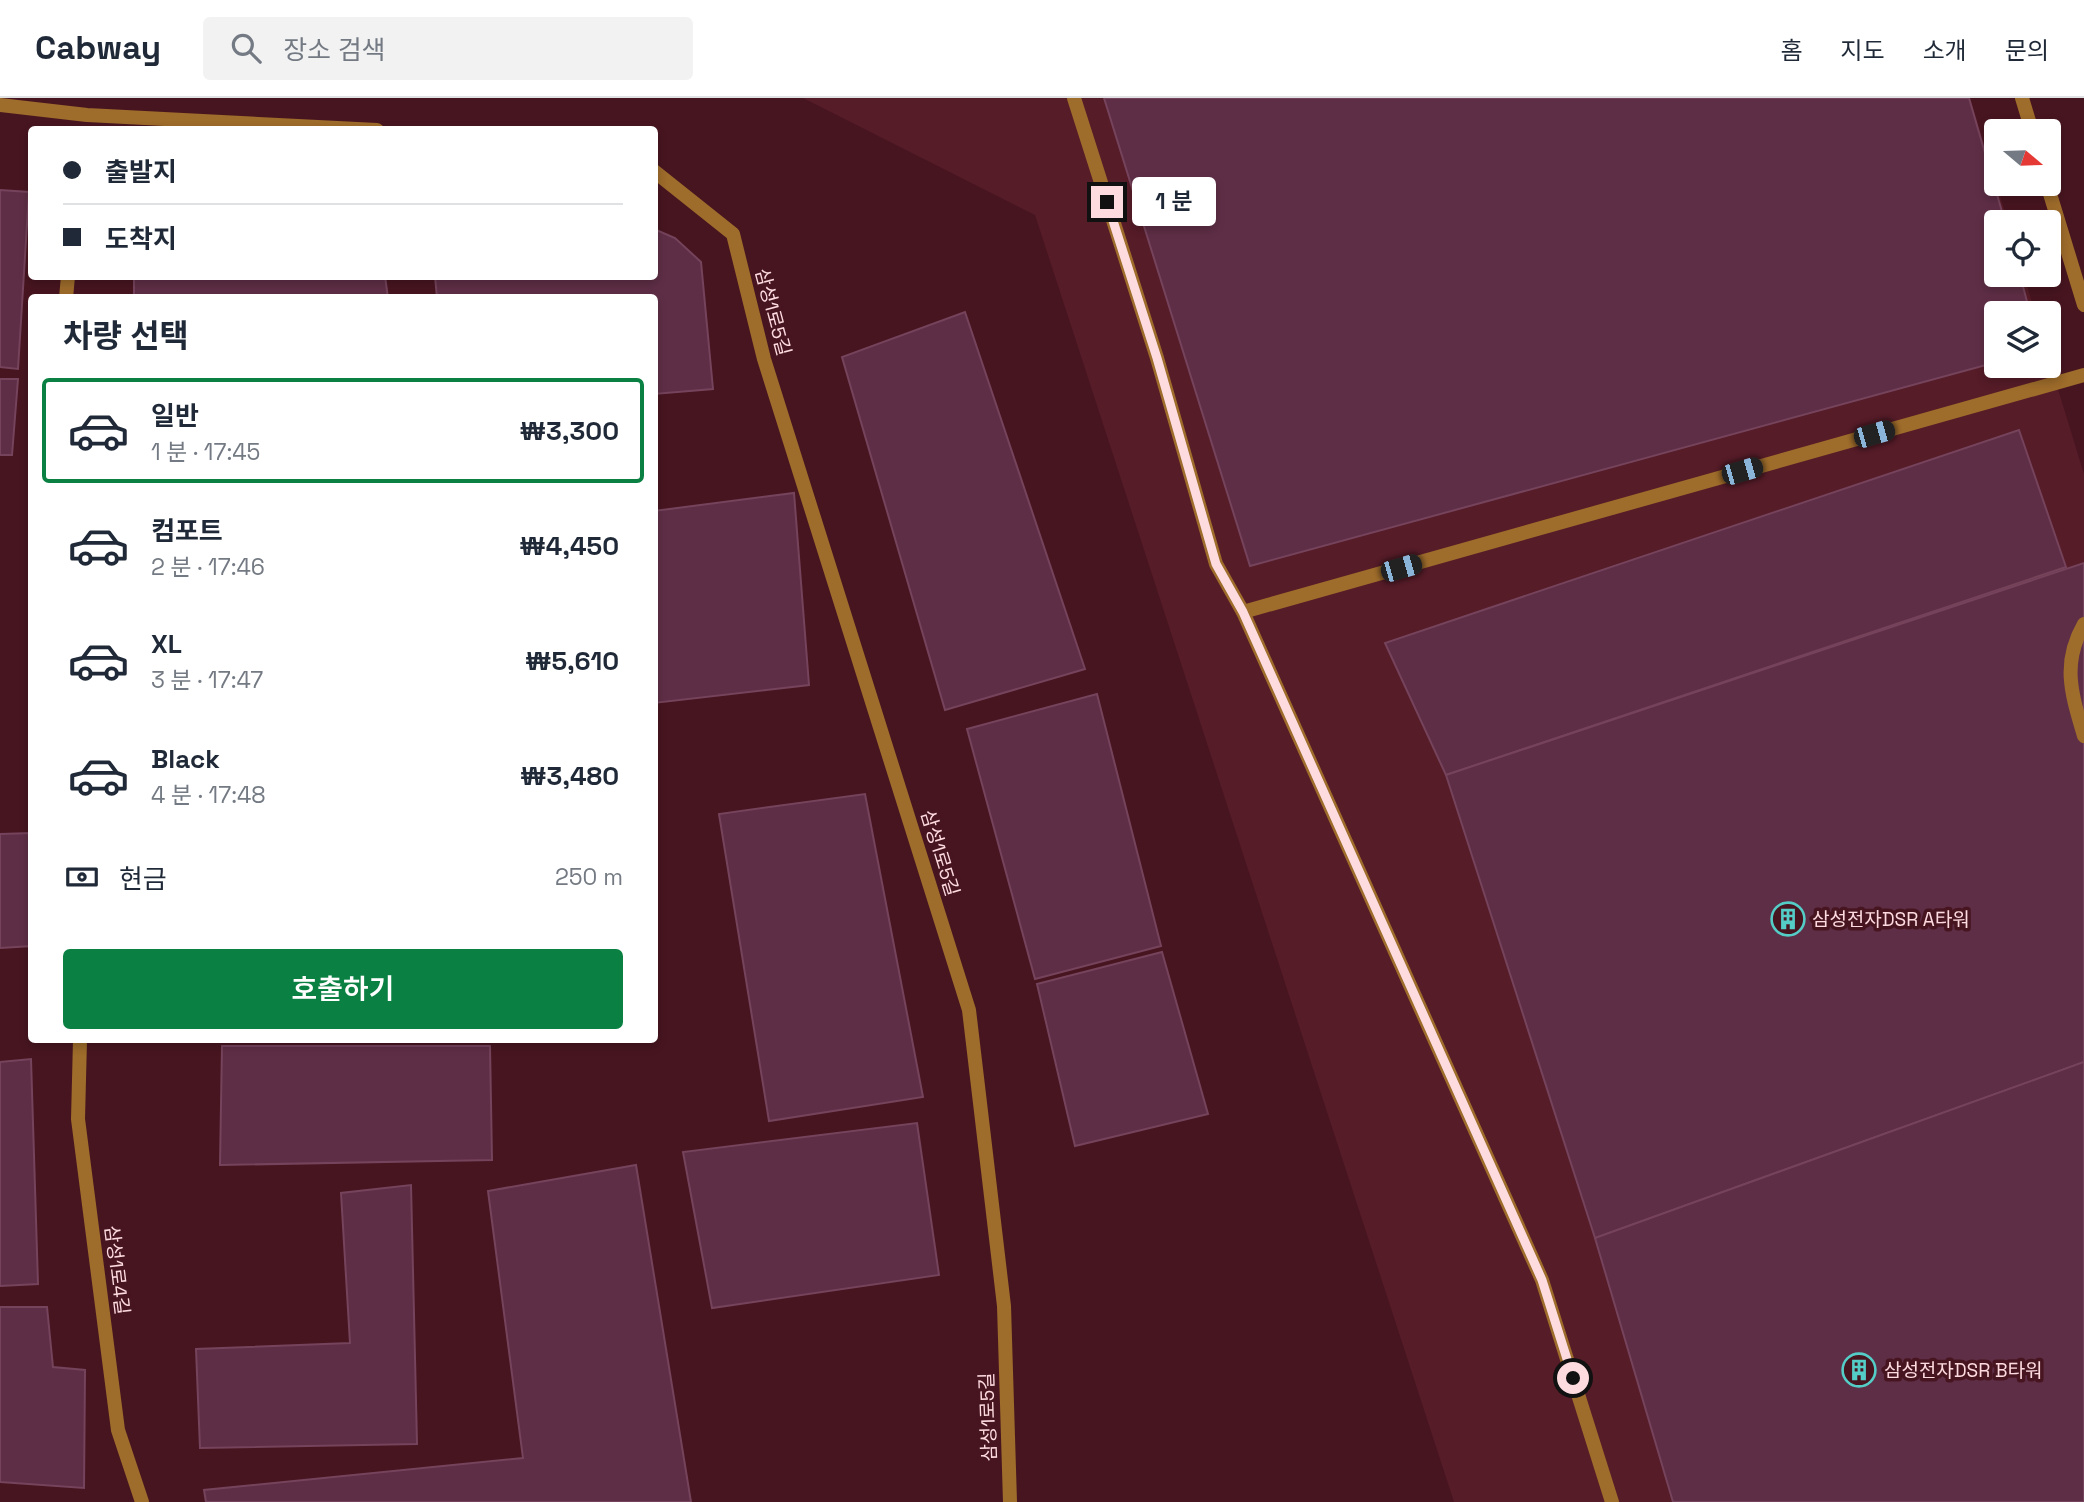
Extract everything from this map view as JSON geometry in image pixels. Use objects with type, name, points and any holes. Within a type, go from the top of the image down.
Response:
[{"type":"street","points":[[1074,98],[1157,358],[1216,564],[1243,612],[1542,1280],[1612,1502]]},
{"type":"street","points":[[2022,98],[2028,119]]},
{"type":"street","points":[[0,105],[86,122],[232,126]]},
{"type":"street","name":"삼성1로5길","points":[[658,174],[733,234],[769,372],[970,1010],[1004,1306],[1010,1502]]},
{"type":"street","points":[[2051,196],[2084,306]]},
{"type":"street","points":[[1243,612],[2084,375]]},
{"type":"street","points":[[2084,624],[2074,642],[2069,686],[2084,736]]},
{"type":"street","name":"삼성1로4길","points":[[80,1043],[78,1119],[118,1430],[142,1502]]},
{"type":"shaded area","points":[[803,98],[1970,98],[1984,144],[1984,196],[2000,196],[2004,210],[1984,210],[1984,287],[2027,287],[2032,301],[1984,301],[1984,378],[2055,378],[2084,474],[2084,1502],[1454,1502],[1035,215]]},
{"type":"building","points":[[1104,98],[1969,98],[1984,150],[1984,196],[1997,196],[2002,210],[1984,210],[1984,287],[2023,287],[2027,301],[1984,301],[1984,366],[1250,566]]},
{"type":"building","points":[[0,190],[28,192],[18,369],[0,367]]},
{"type":"building","points":[[658,231],[675,238],[701,262],[713,389],[658,394],[658,294],[437,294],[435,280],[658,280]]},
{"type":"building","points":[[134,280],[386,280],[387,294],[134,294]]},
{"type":"building","points":[[965,312],[1085,669],[945,710],[842,357]]},
{"type":"building","points":[[0,379],[18,379],[12,455],[0,455]]},
{"type":"building","points":[[2019,430],[2066,567],[1446,775],[1385,643]]},
{"type":"building","points":[[794,493],[809,685],[658,703],[658,510]]},
{"type":"building","name":"삼성전자DSR A타워","points":[[2084,563],[2084,1062],[1595,1238],[1446,775]]},
{"type":"building","points":[[1097,694],[1161,946],[1035,979],[967,729]]},
{"type":"building","points":[[865,794],[923,1097],[769,1121],[719,814]]},
{"type":"building","points":[[28,833],[28,946],[0,948],[0,834]]},
{"type":"building","points":[[1162,952],[1208,1114],[1075,1146],[1037,984]]},
{"type":"building","points":[[222,1046],[490,1046],[492,1160],[220,1165]]},
{"type":"building","points":[[31,1059],[38,1284],[0,1286],[0,1062]]},
{"type":"building","name":"삼성전자DSR B타워","points":[[2084,1062],[2084,1502],[1673,1502],[1595,1238]]},
{"type":"building","points":[[917,1123],[939,1275],[712,1308],[683,1152]]},
{"type":"building","points":[[636,1165],[691,1502],[206,1502],[204,1490],[523,1458],[488,1191]]},
{"type":"building","points":[[411,1185],[417,1444],[200,1448],[196,1349],[350,1343],[341,1193]]},
{"type":"building","points":[[0,1307],[47,1307],[53,1367],[85,1370],[84,1488],[0,1482]]},
{"type":"place","name":"삼성전자DSR A타워","points":[[1788,919]]},
{"type":"place","name":"삼성전자DSR B타워","points":[[1859,1370]]},
{"type":"route","points":[[1107,202],[1157,358],[1216,564],[1243,612],[1542,1280],[1573,1378]]}]
